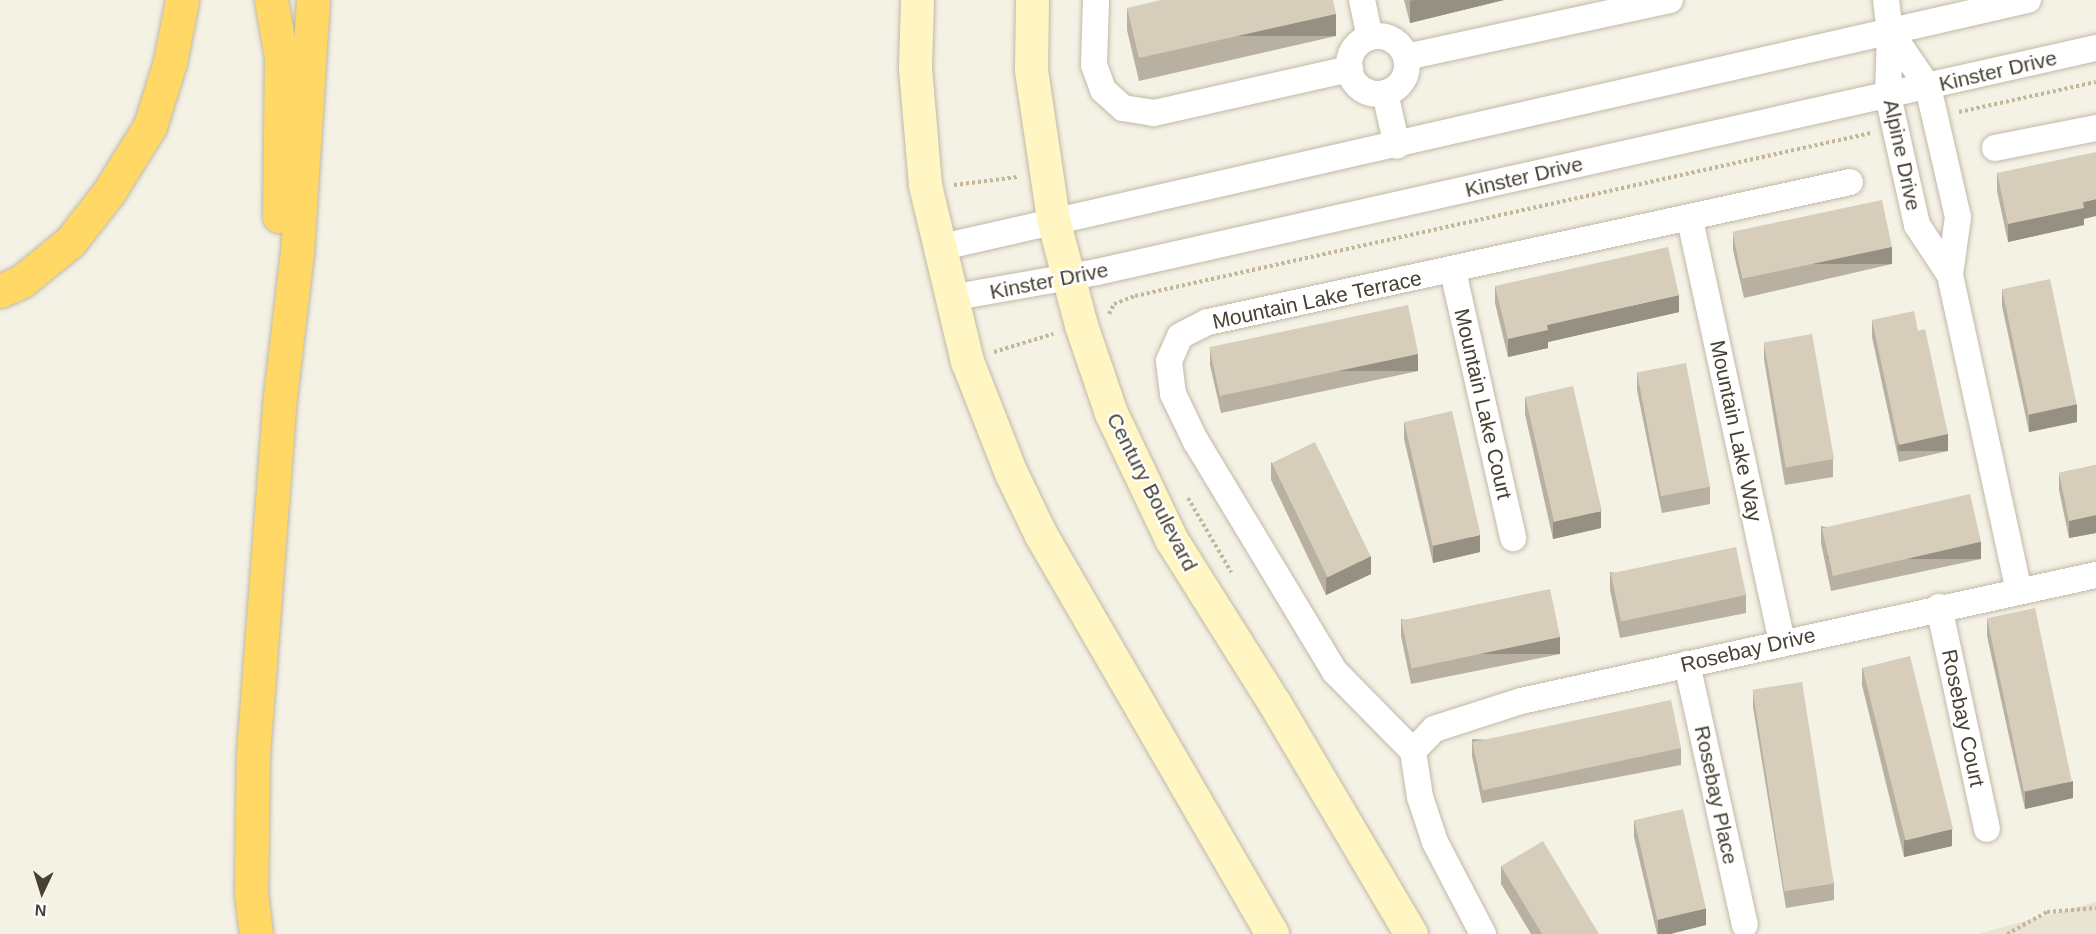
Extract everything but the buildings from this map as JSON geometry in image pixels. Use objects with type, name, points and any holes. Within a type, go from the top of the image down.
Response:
[{"type":"highway","points":[[0,291],[22,281],[70,242],[109,192],[150,126],[170,62],[182,0]]},
{"type":"highway","points":[[271,0],[281,56],[280,397]]},
{"type":"highway","points":[[256,934],[251,893],[253,754],[280,397],[297,253],[313,0]]},
{"type":"street","points":[[917,0],[915,68],[925,185],[938,248],[967,361],[1011,473],[1041,535],[1272,934]]},
{"type":"street","name":"Century Boulevard","points":[[1032,0],[1030,70],[1053,219],[1068,278],[1095,321],[1112,413],[1171,539],[1275,704],[1411,934]]},
{"type":"street","points":[[1096,0],[1094,65],[1103,90],[1124,108],[1154,113],[1350,69]]},
{"type":"street","points":[[1362,0],[1370,38]]},
{"type":"street","points":[[1406,57],[1637,3],[1670,0]]},
{"type":"street","points":[[1886,0],[1890,31]]},
{"type":"street","points":[[938,248],[1053,219],[1397,146],[2028,0]]},
{"type":"street","name":"Alpine Drive","points":[[1890,31],[1928,87],[1958,217],[1950,275],[2019,591]]},
{"type":"street","name":"Alpine Drive","points":[[1890,31],[1888,96],[1917,225],[1950,275]]},
{"type":"street","points":[[1370,38],[1389,38],[1400,45],[1406,57],[1405,77],[1385,93],[1362,88],[1350,69],[1355,48],[1370,38]]},
{"type":"street","name":"Kinster Drive","points":[[950,298],[1068,278],[2096,48]]},
{"type":"street","points":[[1385,93],[1397,146]]},
{"type":"street","points":[[1995,148],[2096,128]]},
{"type":"street","name":"Mountain Lake Terrace","points":[[1413,751],[1335,672],[1294,609],[1196,442],[1173,394],[1169,362],[1180,336],[1208,322],[1453,271],[1850,182]]},
{"type":"street","name":"Mountain Lake Way","points":[[1690,219],[1782,642]]},
{"type":"street","name":"Mountain Lake Court","points":[[1453,271],[1513,538]]},
{"type":"street","name":"Rosebay Drive","points":[[1413,751],[1434,729],[1477,713],[1782,642],[2096,575]]},
{"type":"street","name":"Rosebay Court","points":[[1939,607],[1987,829]]},
{"type":"street","name":"Rosebay Place","points":[[1687,664],[1745,926]]},
{"type":"street","points":[[1413,751],[1420,797],[1435,842],[1483,934]]},
{"type":"path","points":[[925,185],[954,185],[1044,172]]},
{"type":"path","points":[[967,361],[1095,321]]},
{"type":"path","points":[[2007,934],[2047,912],[2096,908]]},
{"type":"shaded area","points":[[2096,902],[2096,934],[1977,934]]}]
